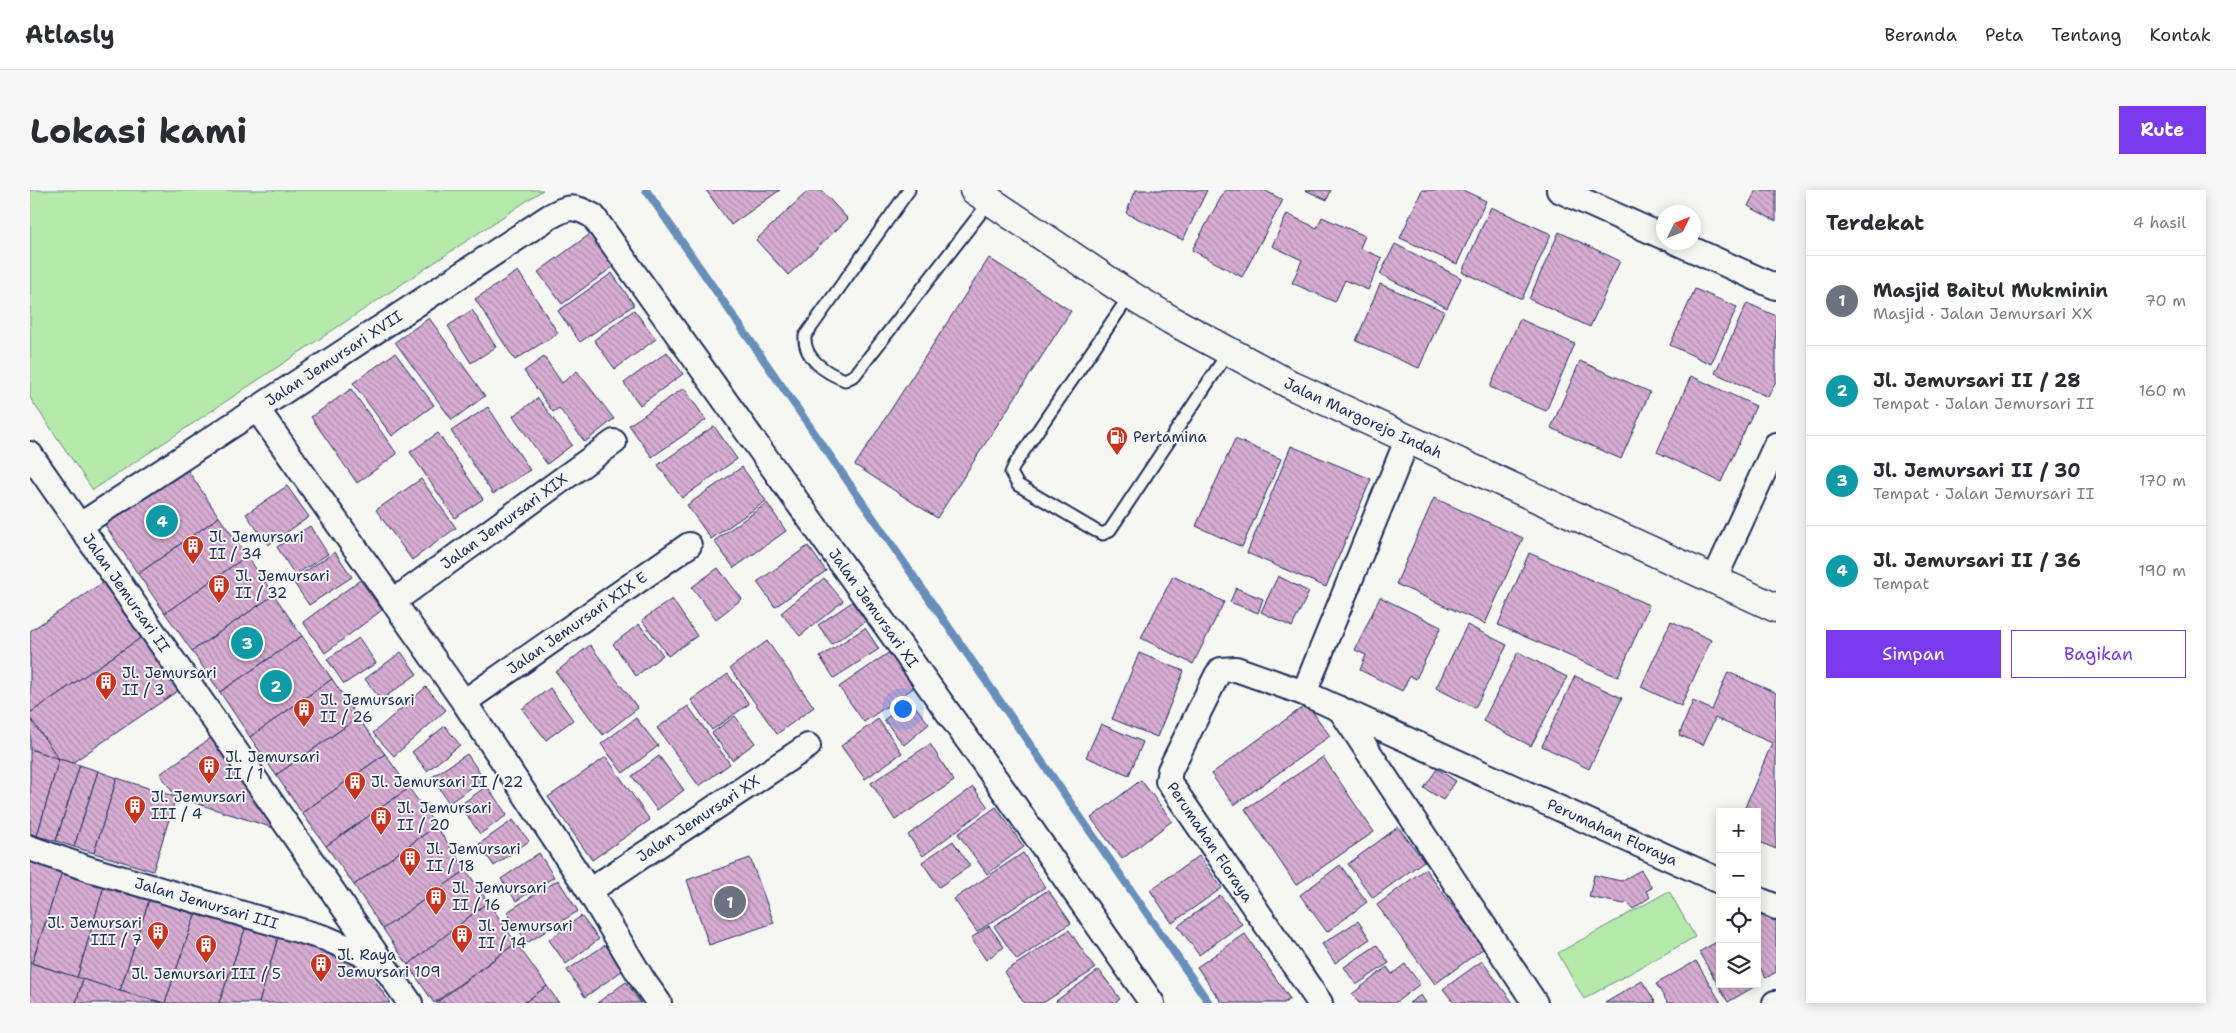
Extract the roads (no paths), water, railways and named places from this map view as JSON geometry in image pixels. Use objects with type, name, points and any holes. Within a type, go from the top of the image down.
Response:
[{"type":"main road","name":"Jalan Margorejo Indah","points":[[982,196],[1130,295],[1296,387],[1776,608]]},
{"type":"street","points":[[1559,190],[1656,233]]},
{"type":"street","name":"Jalan Jemursari XVII","points":[[79,526],[562,210],[578,208],[592,216]]},
{"type":"street","name":"Jalan Jemursari XI","points":[[592,216],[1012,802],[1152,1003]]},
{"type":"street","points":[[1693,250],[1776,288]]},
{"type":"street","points":[[257,409],[464,702],[589,891],[644,982],[659,1003]]},
{"type":"street","points":[[1304,693],[1408,438]]},
{"type":"street","name":"Jalan Jemursari XIX","points":[[394,601],[614,442]]},
{"type":"street","points":[[1714,580],[1776,445]]},
{"type":"street","name":"Jalan Jemursari II","points":[[30,454],[410,1003]]},
{"type":"street","name":"Jalan Jemursari XIX E","points":[[464,702],[689,545]]},
{"type":"street","name":"Perumahan Floraya","points":[[1320,1003],[1173,790],[1167,778],[1217,674],[1221,670],[1236,669],[1304,693],[1716,880]]},
{"type":"street","points":[[1340,709],[1535,1003]]},
{"type":"street","name":"Jalan Jemursari XX","points":[[589,891],[808,746]]},
{"type":"street","name":"Jalan Jemursari III","points":[[30,848],[89,869],[325,938],[381,962]]},
{"type":"street","points":[[1761,900],[1776,907]]},
{"type":"lane","points":[[909,190],[805,336],[804,346],[809,356],[834,376],[845,380],[855,376],[982,196]]},
{"type":"lane","points":[[1130,295],[1015,464],[1011,473],[1018,485],[1096,532],[1103,534],[1110,530],[1228,351]]},
{"type":"waterway","points":[[646,190],[1209,1003]]},
{"type":"place","name":"Pertamina","points":[[1117,456]]},
{"type":"place","name":"Jl. Jemursari II / 36","points":[[162,521]]},
{"type":"place","name":"Jl. Jemursari II / 34","points":[[193,565]]},
{"type":"place","name":"Jl. Jemursari II / 32","points":[[219,604]]},
{"type":"place","name":"Jl. Jemursari II / 30","points":[[247,643]]},
{"type":"place","name":"Jl. Jemursari II / 28","points":[[276,686]]},
{"type":"place","name":"Jl. Jemursari II / 3","points":[[106,701]]},
{"type":"place","name":"Jl. Jemursari II / 26","points":[[304,728]]},
{"type":"place","name":"Jl. Jemursari II / 1","points":[[209,785]]},
{"type":"place","name":"Jl. Jemursari II / 22","points":[[355,801]]},
{"type":"place","name":"Jl. Jemursari III / 4","points":[[135,825]]},
{"type":"place","name":"Jl. Jemursari II / 20","points":[[381,836]]},
{"type":"place","name":"Jl. Jemursari II / 18","points":[[410,877]]},
{"type":"place","name":"Masjid Baitul Mukminin","points":[[730,902]]},
{"type":"place","name":"Jl. Jemursari II / 16","points":[[436,916]]},
{"type":"place","name":"Jl. Jemursari III / 7","points":[[158,951]]},
{"type":"place","name":"Jl. Jemursari II / 14","points":[[462,954]]},
{"type":"place","name":"Jl. Jemursari III / 5","points":[[206,964]]},
{"type":"place","name":"Jl. Raya Jemursari 109","points":[[321,983]]}]
